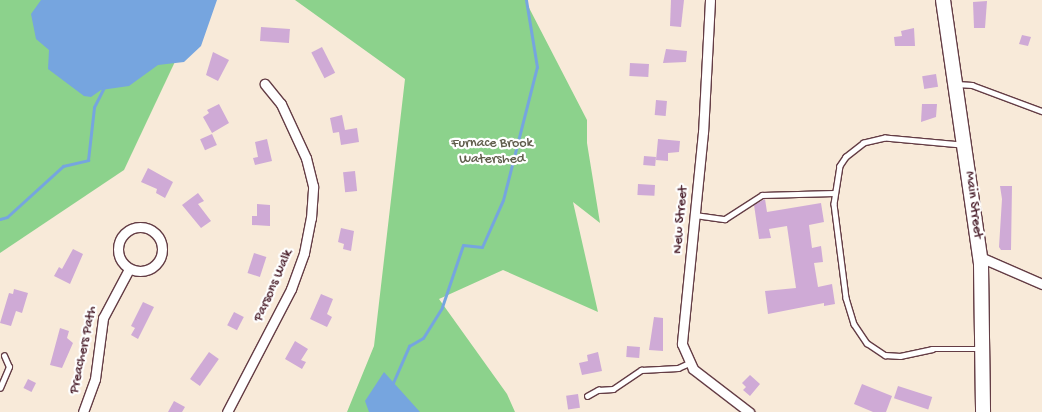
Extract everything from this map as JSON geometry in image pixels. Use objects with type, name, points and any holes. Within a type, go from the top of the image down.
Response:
[{"type":"main road","name":"Main Street","points":[[943,0],[980,257],[983,412]]},
{"type":"street","name":"New Street","points":[[689,363],[682,337],[695,215],[710,0]]},
{"type":"street","name":"Parsons Walk","points":[[227,412],[291,289],[304,253],[311,218],[313,186],[306,158],[281,104],[265,84]]},
{"type":"street","points":[[149,228],[160,239],[160,260],[143,272],[129,269],[117,254],[117,244],[130,229],[149,228]]},
{"type":"street","points":[[980,257],[1042,284]]},
{"type":"street","name":"Preachers Path","points":[[83,412],[95,379],[103,318],[129,269]]},
{"type":"street","points":[[689,363],[705,379],[749,412]]},
{"type":"lane","points":[[955,84],[972,85],[1042,111]]},
{"type":"lane","points":[[965,146],[931,140],[885,138],[870,141],[846,157],[834,193],[846,298],[854,324],[867,343],[885,355],[900,356],[932,349],[983,349]]},
{"type":"lane","points":[[695,215],[725,219],[762,195],[834,193]]},
{"type":"lane","points":[[0,388],[9,367],[4,356]]},
{"type":"lane","points":[[587,396],[598,390],[613,389],[641,370],[678,368],[689,363]]},
{"type":"green space","points":[[0,0],[204,0],[124,170],[0,253]]},
{"type":"green space","name":"Furnace Brook Watershed","points":[[295,0],[525,0],[587,120],[587,143],[600,223],[573,202],[598,312],[503,270],[439,299],[507,394],[515,412],[347,412],[374,346],[405,79]]},
{"type":"water","points":[[41,0],[217,0],[201,46],[184,62],[158,65],[129,86],[101,90],[91,97],[84,96],[48,69],[49,50],[36,39],[31,14]]},
{"type":"water","points":[[384,372],[420,412],[369,412],[365,401]]},
{"type":"building","points":[[671,0],[684,0],[681,27],[670,26]]},
{"type":"building","points":[[987,1],[985,28],[974,28],[973,2]]},
{"type":"building","points":[[261,27],[290,29],[289,43],[260,41]]},
{"type":"building","points":[[914,28],[915,46],[895,46],[894,37],[902,36],[901,31]]},
{"type":"building","points":[[1022,35],[1031,37],[1028,46],[1019,44]]},
{"type":"building","points":[[322,47],[335,73],[324,78],[311,52]]},
{"type":"building","points":[[666,49],[687,51],[686,62],[663,63]]},
{"type":"building","points":[[213,52],[229,60],[218,81],[206,75]]},
{"type":"building","points":[[630,63],[649,64],[648,77],[629,76]]},
{"type":"building","points":[[936,74],[938,87],[924,89],[922,76]]},
{"type":"building","points":[[656,100],[667,101],[666,116],[655,115]]},
{"type":"building","points":[[219,104],[229,123],[212,133],[203,117],[209,113],[207,110]]},
{"type":"building","points":[[922,104],[937,104],[936,117],[921,122]]},
{"type":"building","points":[[342,115],[345,130],[357,128],[359,142],[341,145],[339,132],[333,133],[330,118]]},
{"type":"building","points":[[212,134],[217,145],[205,150],[200,139]]},
{"type":"building","points":[[267,139],[272,161],[255,165],[253,158],[258,157],[255,142]]},
{"type":"building","points":[[658,139],[680,141],[679,152],[668,153],[668,161],[656,160]]},
{"type":"building","points":[[644,156],[656,157],[655,166],[643,165]]},
{"type":"building","points":[[148,168],[173,182],[165,198],[156,193],[157,189],[141,182]]},
{"type":"building","points":[[355,171],[357,191],[345,192],[343,172]]},
{"type":"building","points":[[638,184],[655,185],[654,196],[637,195]]},
{"type":"building","points":[[1000,186],[1012,186],[1011,250],[1001,250],[999,247],[1002,199]]},
{"type":"building","points":[[198,193],[204,201],[198,204],[211,221],[201,228],[182,205]]},
{"type":"building","points":[[765,199],[767,212],[821,203],[824,222],[809,225],[812,248],[821,246],[823,262],[814,263],[818,287],[832,284],[835,304],[824,306],[824,303],[768,314],[765,291],[796,288],[787,226],[769,229],[771,238],[759,239],[754,205]]},
{"type":"building","points":[[257,204],[270,205],[270,226],[252,225],[252,216],[257,216]]},
{"type":"building","points":[[341,228],[354,231],[351,251],[343,249],[344,244],[338,242]]},
{"type":"building","points":[[73,249],[83,254],[70,284],[54,276],[59,267],[62,269]]},
{"type":"building","points":[[254,253],[266,257],[260,277],[248,273]]},
{"type":"building","points":[[14,289],[28,293],[22,313],[16,311],[11,326],[0,323],[9,293],[13,294]]},
{"type":"building","points":[[321,294],[333,299],[327,314],[332,317],[327,327],[310,319]]},
{"type":"building","points":[[143,302],[154,307],[138,339],[131,335],[135,328],[131,326]]},
{"type":"building","points":[[234,312],[244,317],[237,330],[227,325]]},
{"type":"building","points":[[654,317],[663,318],[663,351],[649,350]]},
{"type":"building","points":[[60,328],[69,331],[67,338],[73,343],[62,368],[50,365]]},
{"type":"building","points":[[295,341],[308,349],[301,360],[306,362],[302,369],[285,359]]},
{"type":"building","points":[[627,346],[640,347],[639,358],[626,357]]},
{"type":"building","points":[[209,352],[219,359],[200,386],[190,379]]},
{"type":"building","points":[[598,352],[602,371],[582,375],[579,363],[588,361],[587,355]]},
{"type":"building","points":[[750,375],[760,384],[750,396],[743,390],[746,387],[742,383]]},
{"type":"building","points":[[28,379],[36,383],[31,392],[23,388]]},
{"type":"building","points":[[862,384],[892,396],[886,412],[873,412],[854,404]]},
{"type":"building","points":[[898,386],[932,397],[928,409],[894,398]]},
{"type":"building","points":[[578,394],[580,408],[568,410],[566,396]]},
{"type":"building","points":[[174,401],[185,407],[182,412],[168,412]]},
{"type":"waterway","points":[[392,385],[409,346],[423,338],[442,307],[463,245],[482,247],[503,200],[537,67],[526,0]]},
{"type":"waterway","points":[[0,219],[7,217],[63,166],[88,160],[94,107],[104,87]]}]
